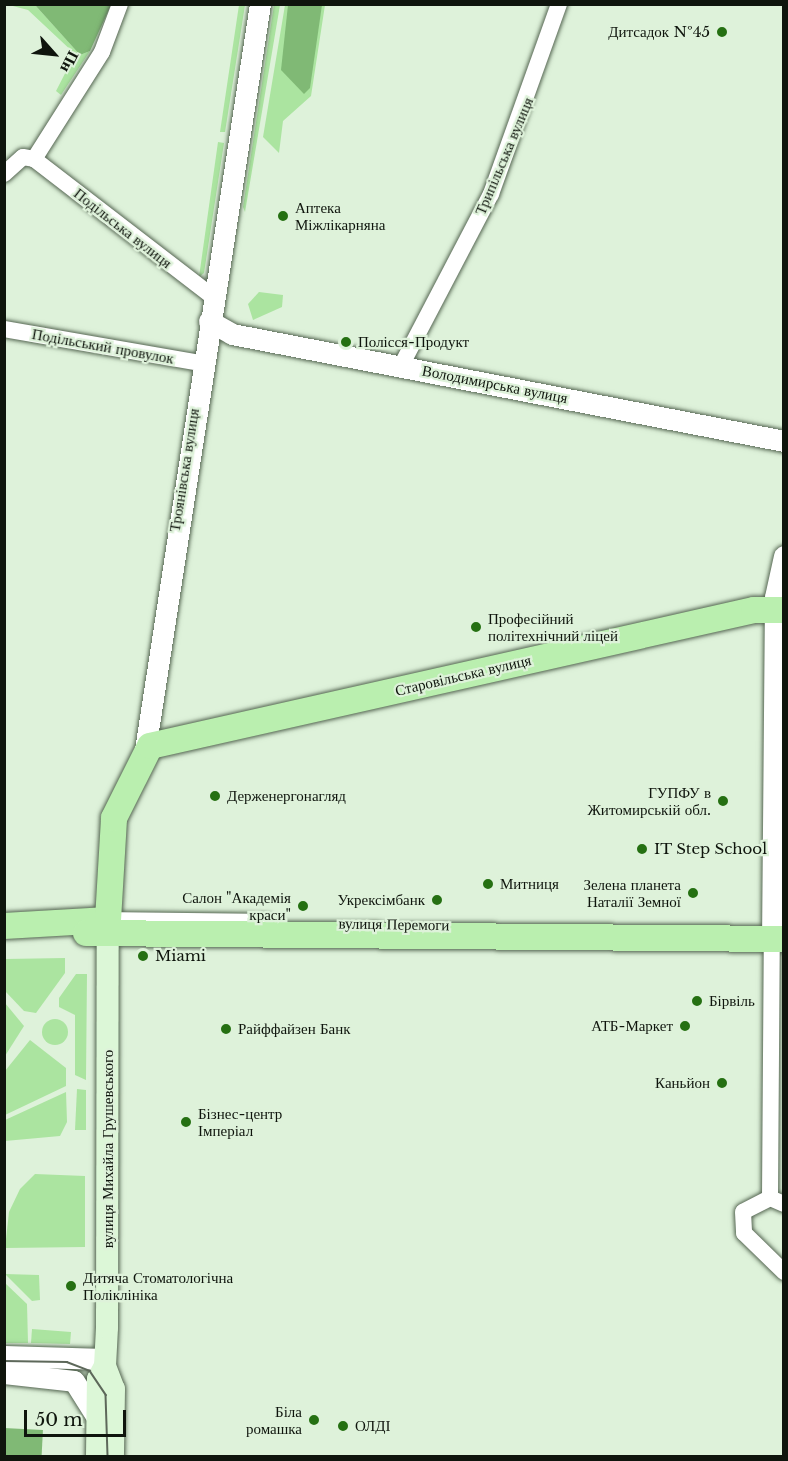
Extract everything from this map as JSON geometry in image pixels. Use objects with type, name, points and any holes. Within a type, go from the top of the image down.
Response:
[{"type":"main road","name":"Старовільська вулиця","points":[[145,750],[668,629],[779,610]]},
{"type":"main road","name":"Троянівська вулиця","points":[[108,926],[110,838],[145,750]]},
{"type":"main road","name":"вулиця Перемоги","points":[[4,926],[778,935]]},
{"type":"main road","name":"вулиця Перемоги","points":[[4,935],[108,926]]},
{"type":"main road","name":"вулиця Михайла Грушевського","points":[[108,926],[105,1362],[114,1389],[113,1456]]},
{"type":"main road","name":"вулиця Михайла Грушевського","points":[[97,1456],[98,1379],[105,1362]]},
{"type":"street","points":[[4,174],[23,157],[34,159],[102,52],[120,4]]},
{"type":"street","name":"Троянівська вулиця","points":[[145,750],[201,363],[260,4]]},
{"type":"street","name":"Трипільська вулиця","points":[[401,366],[491,194],[559,4]]},
{"type":"street","name":"Подільська вулиця","points":[[34,159],[213,297]]},
{"type":"street","name":"Володимирська вулиця","points":[[209,321],[232,334],[783,441]]},
{"type":"street","name":"Подільський провулок","points":[[4,328],[201,363]]},
{"type":"street","points":[[783,556],[779,610],[777,1201],[743,1212],[744,1233],[783,1272]]},
{"type":"street","points":[[4,1356],[105,1362]]},
{"type":"street","points":[[4,1373],[74,1382],[96,1416]]},
{"type":"green space","points":[[9,5],[35,5],[80,55],[90,51],[61,95],[56,91],[75,54],[28,10]]},
{"type":"green space","points":[[35,5],[111,5],[90,51],[80,55]]},
{"type":"green space","points":[[239,5],[245,5],[225,132],[220,132]]},
{"type":"green space","points":[[274,5],[280,5],[245,212],[243,207]]},
{"type":"green space","points":[[285,5],[325,5],[311,96],[283,121],[279,153],[263,137]]},
{"type":"green space","points":[[288,5],[322,5],[310,88],[304,94],[281,70]]},
{"type":"green space","points":[[218,142],[224,143],[204,273],[199,277]]},
{"type":"green space","points":[[259,292],[283,295],[282,307],[253,320],[248,304]]},
{"type":"green space","points":[[65,958],[65,973],[36,1013],[24,1011],[5,991],[5,959]]},
{"type":"green space","points":[[76,974],[87,974],[86,1080],[75,1075],[75,1015],[59,1007],[59,998]]},
{"type":"green space","points":[[5,1003],[24,1026],[5,1056]]},
{"type":"green space","points":[[55,1019],[65,1022],[68,1032],[65,1042],[55,1045],[45,1042],[42,1032],[45,1022]]},
{"type":"green space","points":[[30,1040],[66,1068],[66,1086],[5,1115],[5,1071]]},
{"type":"green space","points":[[77,1089],[86,1090],[86,1130],[75,1130]]},
{"type":"green space","points":[[66,1092],[67,1122],[60,1136],[5,1141],[5,1120]]},
{"type":"green space","points":[[35,1174],[85,1176],[85,1247],[5,1248],[9,1212],[20,1189]]},
{"type":"green space","points":[[5,1274],[39,1275],[40,1300],[32,1301]]},
{"type":"green space","points":[[5,1283],[27,1304],[28,1343],[5,1343]]},
{"type":"green space","points":[[32,1329],[71,1332],[70,1344],[31,1343]]},
{"type":"green space","points":[[4,1428],[43,1430],[42,1456],[4,1456]]},
{"type":"tram line","points":[[4,1361],[67,1362],[90,1371],[106,1395],[108,1456]]},
{"type":"place","name":"Дитсадок №45","points":[[722,32]]},
{"type":"place","name":"Аптека Міжлікарняна","points":[[283,216]]},
{"type":"place","name":"Полісся-Продукт","points":[[346,342]]},
{"type":"place","name":"Професійний політехнічний ліцей","points":[[476,627]]},
{"type":"place","name":"Держенергонагляд","points":[[215,796]]},
{"type":"place","name":"ГУПФУ в Житомирській обл.","points":[[723,801]]},
{"type":"place","name":"IT Step School","points":[[642,849]]},
{"type":"place","name":"Митниця","points":[[488,884]]},
{"type":"place","name":"Зелена планета Наталії Земної","points":[[693,893]]},
{"type":"place","name":"Укрексімбанк","points":[[437,900]]},
{"type":"place","name":"Салон \"Академія краси\"","points":[[303,906]]},
{"type":"place","name":"Miami","points":[[143,956]]},
{"type":"place","name":"Бірвіль","points":[[697,1001]]},
{"type":"place","name":"АТБ-Маркет","points":[[685,1026]]},
{"type":"place","name":"Райффайзен Банк","points":[[226,1029]]},
{"type":"place","name":"Каньйон","points":[[722,1083]]},
{"type":"place","name":"Бізнес-центр Імперіал","points":[[186,1122]]},
{"type":"place","name":"Дитяча Стоматологічна Поліклініка","points":[[71,1286]]},
{"type":"place","name":"Біла ромашка","points":[[314,1420]]},
{"type":"place","name":"ОЛДІ","points":[[343,1426]]}]
